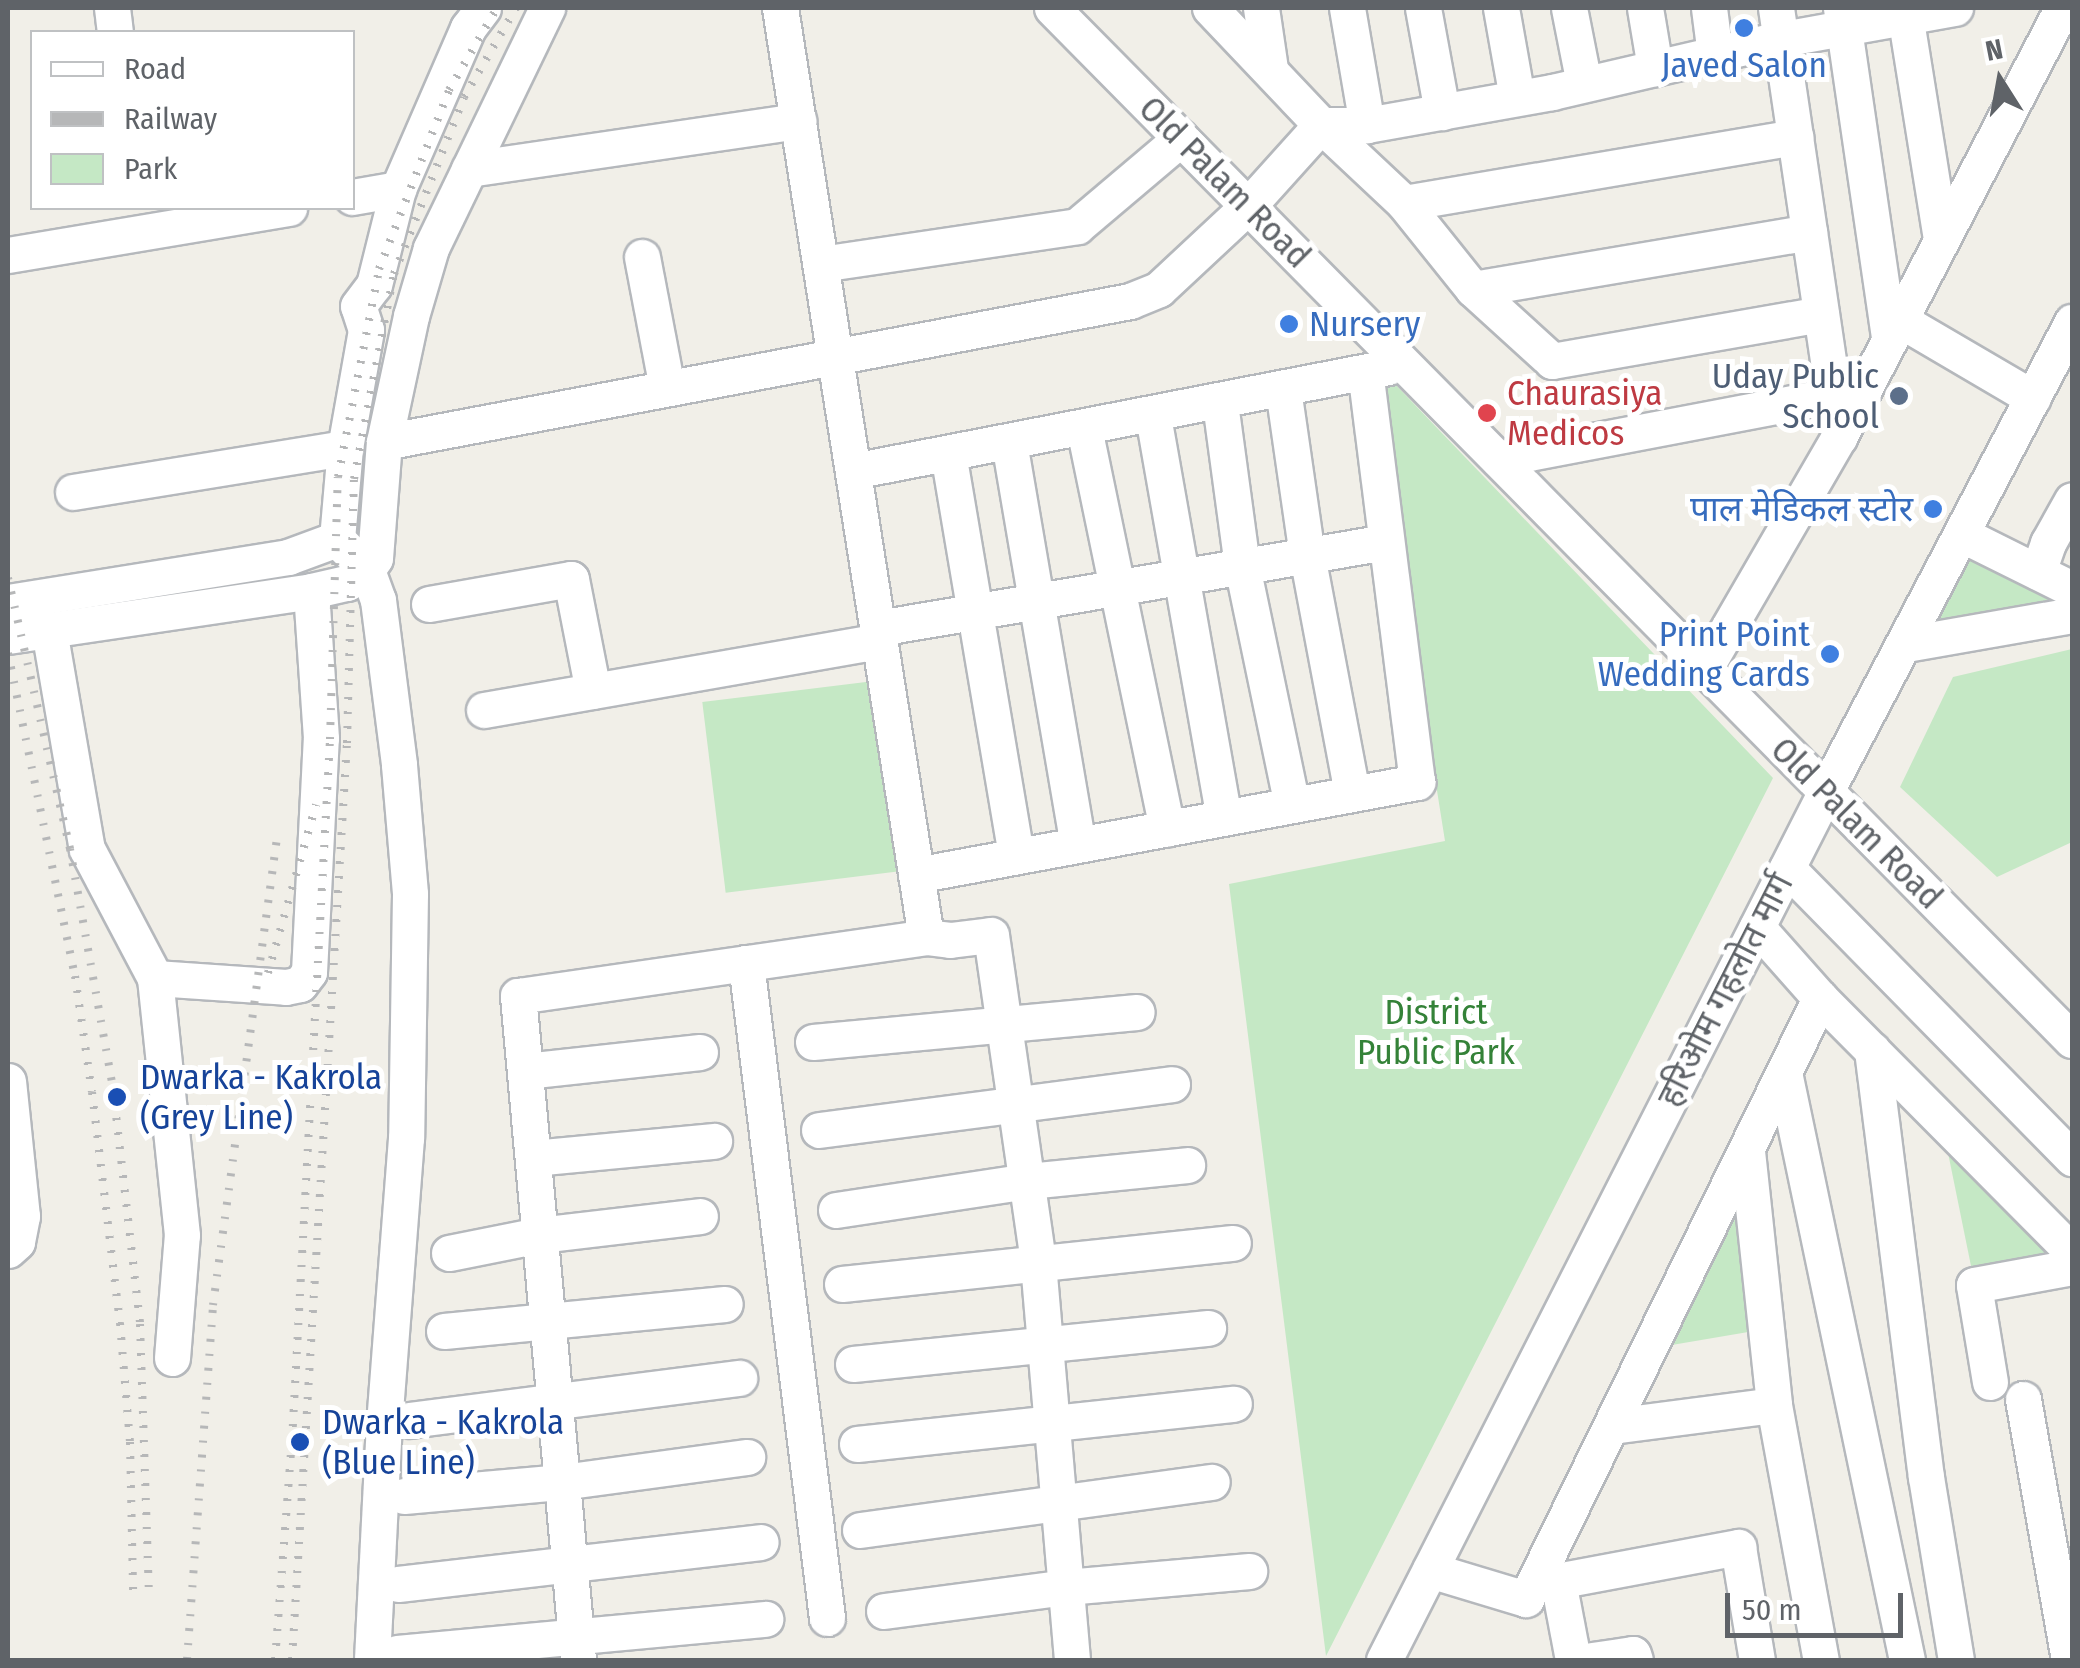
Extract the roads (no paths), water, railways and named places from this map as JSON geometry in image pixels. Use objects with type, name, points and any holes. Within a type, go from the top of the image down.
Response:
[{"type":"street","points":[[483,8],[468,28],[398,189],[374,285],[358,306],[366,330],[345,448],[337,539],[367,570],[378,600],[399,765],[410,894],[406,1138],[384,1657],[577,1650],[764,1619]]},
{"type":"street","points":[[8,636],[311,591],[347,584],[367,570],[375,558],[384,442],[411,316],[431,248],[547,8]]},
{"type":"street","points":[[780,8],[926,937]]},
{"type":"street","name":"Old Palam Road","points":[[1052,8],[2072,1040]]},
{"type":"street","points":[[1210,8],[1321,126],[1404,203],[1473,290],[1552,361],[1821,314]]},
{"type":"street","points":[[1261,8],[1270,70]]},
{"type":"street","points":[[1347,8],[1367,125]]},
{"type":"street","points":[[1423,8],[1442,112]]},
{"type":"street","points":[[1501,8],[1517,98]]},
{"type":"street","points":[[1568,8],[1584,84]]},
{"type":"street","points":[[1646,8],[1656,68]]},
{"type":"street","points":[[1709,8],[1714,54]]},
{"type":"street","points":[[384,442],[1148,296],[1248,206],[1321,126],[1367,125],[1656,68],[1714,54],[1778,24],[1955,8]]},
{"type":"street","points":[[1704,668],[1839,437],[2062,8]]},
{"type":"street","points":[[1905,12],[1941,239]]},
{"type":"street","points":[[1842,17],[1895,329]]},
{"type":"street","points":[[1778,24],[1839,437]]},
{"type":"street","points":[[469,169],[799,121]]},
{"type":"street","points":[[1404,203],[1795,137]]},
{"type":"street","points":[[821,264],[1077,226],[1181,138]]},
{"type":"street","points":[[355,196],[398,189]]},
{"type":"street","points":[[8,255],[140,220],[263,210]]},
{"type":"street","points":[[1473,290],[1809,232]]},
{"type":"street","points":[[642,257],[667,388]]},
{"type":"street","name":"हरिओम गहलोत मार्ग","points":[[1384,1660],[1826,791],[2072,322]]},
{"type":"street","points":[[1895,329],[2033,398]]},
{"type":"street","points":[[853,471],[1220,403],[1404,363]]},
{"type":"street","points":[[916,874],[1417,782],[1365,372]]},
{"type":"street","points":[[1283,389],[1307,555],[1352,794]]},
{"type":"street","points":[[1498,459],[1833,395]]},
{"type":"street","points":[[1220,403],[1242,566],[1292,805]]},
{"type":"street","points":[[1152,416],[1224,818]]},
{"type":"street","points":[[1084,428],[1167,828]]},
{"type":"street","points":[[1008,442],[1078,844]]},
{"type":"street","points":[[73,492],[345,448]]},
{"type":"street","points":[[948,453],[1016,856]]},
{"type":"street","points":[[2038,572],[2048,542],[2072,500]]},
{"type":"street","points":[[1963,535],[2072,588]]},
{"type":"street","points":[[8,602],[288,557],[337,539]]},
{"type":"street","points":[[484,710],[879,635],[976,612],[1386,542]]},
{"type":"street","points":[[429,604],[571,579],[593,691]]},
{"type":"street","points":[[108,586],[114,621]]},
{"type":"street","points":[[155,978],[286,987],[300,984],[309,972],[321,738],[311,591]]},
{"type":"street","points":[[1906,644],[2072,615]]},
{"type":"street","points":[[48,630],[87,850],[155,978],[182,1235],[172,1358]]},
{"type":"street","points":[[1787,868],[2072,1158]]},
{"type":"street","points":[[1757,926],[1820,998],[2072,1252]]},
{"type":"street","points":[[577,1650],[518,996],[926,937],[950,940],[992,935],[1038,1264],[1072,1660]]},
{"type":"street","points":[[746,963],[827,1618]]},
{"type":"street","points":[[1430,1570],[1526,1600],[1546,1583],[1612,1426],[1820,998]]},
{"type":"street","points":[[813,1042],[1002,1028],[1137,1012]]},
{"type":"street","points":[[1872,1050],[1926,1477],[1956,1660]]},
{"type":"street","points":[[525,1071],[700,1052]]},
{"type":"street","points":[[1784,1072],[1907,1660]]},
{"type":"street","points":[[8,1080],[22,1216],[18,1242],[8,1250]]},
{"type":"street","points":[[819,1130],[1172,1084]]},
{"type":"street","points":[[532,1158],[714,1141]]},
{"type":"street","points":[[1747,1150],[1774,1406],[1821,1660]]},
{"type":"street","points":[[836,1210],[1028,1181],[1187,1165]]},
{"type":"street","points":[[449,1253],[540,1235],[700,1216]]},
{"type":"street","points":[[842,1284],[1234,1244]]},
{"type":"street","points":[[1990,1382],[1974,1285],[2072,1268]]},
{"type":"street","points":[[444,1331],[725,1304]]},
{"type":"street","points":[[853,1364],[1208,1328]]},
{"type":"street","points":[[410,1420],[739,1378]]},
{"type":"street","points":[[2024,1399],[2069,1660]]},
{"type":"street","points":[[857,1444],[1234,1404]]},
{"type":"street","points":[[1612,1426],[1774,1406]]},
{"type":"street","points":[[404,1496],[562,1482],[747,1457]]},
{"type":"street","points":[[860,1530],[1212,1482]]},
{"type":"street","points":[[398,1584],[761,1542]]},
{"type":"street","points":[[1546,1583],[1738,1547],[1757,1660]]},
{"type":"street","points":[[884,1611],[1066,1587],[1249,1570]]},
{"type":"street","points":[[1546,1583],[1573,1660]]},
{"type":"street","points":[[1592,1660],[1633,1654],[1634,1660]]},
{"type":"railway","points":[[275,1660],[292,1441],[330,739],[338,477],[379,269],[449,90],[497,8]]},
{"type":"railway","points":[[292,1660],[347,743],[354,479],[394,274],[464,97],[516,8]]},
{"type":"railway","points":[[8,578],[70,849],[113,1089],[140,1324],[149,1591]]},
{"type":"railway","points":[[8,653],[75,976],[92,1092],[130,1442],[133,1591]]},
{"type":"railway","points":[[268,973],[316,805]]},
{"type":"railway","points":[[187,1660],[213,1305],[277,838]]},
{"type":"place","name":"Javed Salon","points":[[1744,28]]},
{"type":"place","name":"Nursery","points":[[1289,324]]},
{"type":"place","name":"Uday Public School","points":[[1899,396]]},
{"type":"place","name":"Chaurasiya Medicos","points":[[1487,413]]},
{"type":"place","name":"पाल मेडिकल स्टोर","points":[[1933,509]]},
{"type":"place","name":"Print Point Wedding Cards","points":[[1830,654]]},
{"type":"place","name":"Dwarka - Kakrola (Grey Line)","points":[[117,1097]]},
{"type":"place","name":"Dwarka - Kakrola (Blue Line)","points":[[300,1442]]},
{"type":"park label","name":"District Public Park","points":[[1436,1032]]}]
